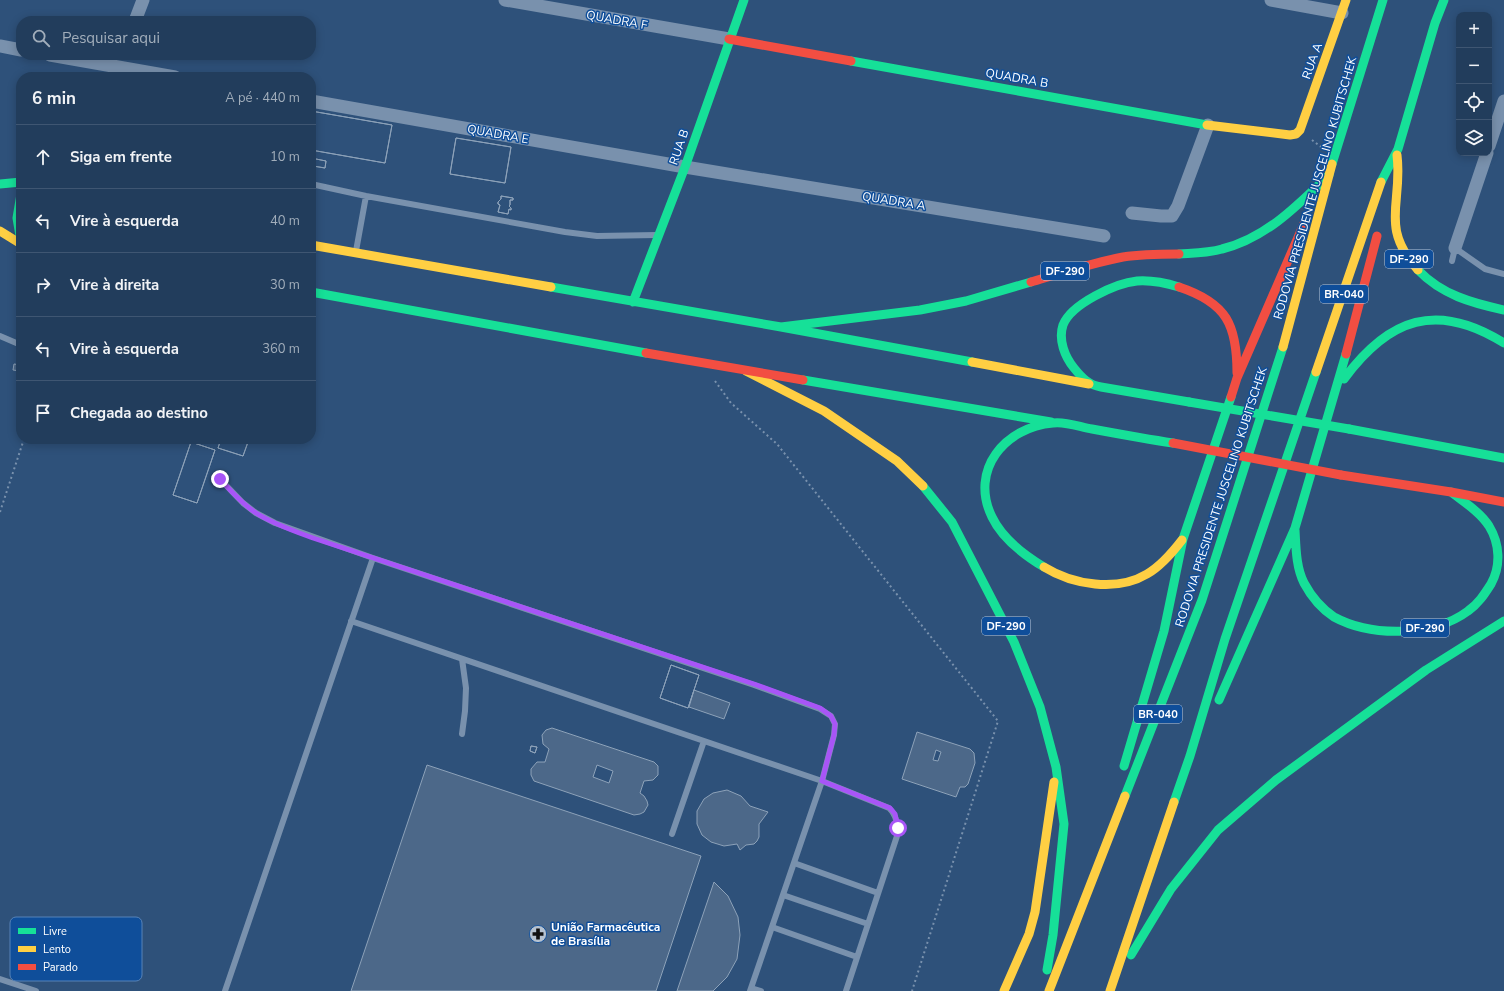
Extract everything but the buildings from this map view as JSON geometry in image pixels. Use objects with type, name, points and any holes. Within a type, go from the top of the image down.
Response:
[{"type":"main road","name":"RUA B","points":[[633,302],[685,167],[744,0]]},
{"type":"main road","name":"RUA A","points":[[1300,130],[1346,0]]},
{"type":"main road","name":"RODOVIA PRESIDENTE JUSCELINO KUBITSCHEK","points":[[1049,991],[1202,600],[1278,360],[1330,174],[1383,0]]},
{"type":"main road","name":"BR-040","points":[[1111,990],[1138,905],[1190,756],[1225,639],[1382,180],[1397,150],[1435,23],[1444,0]]},
{"type":"main road","name":"QUADRA B","points":[[729,39],[1208,125],[1290,135],[1296,134],[1300,130]]},
{"type":"main road","points":[[1387,199],[1397,150]]},
{"type":"main road","name":"DF-290","points":[[1397,150],[1398,175],[1395,225],[1398,240],[1405,254],[1424,277],[1444,290],[1464,300],[1504,310]]},
{"type":"main road","points":[[1119,812],[1120,781],[1164,632],[1183,539],[1237,378],[1308,214],[1330,174]]},
{"type":"main road","name":"DF-290","points":[[781,327],[896,314],[964,301],[1053,274],[1123,257],[1148,254],[1196,254],[1220,250],[1251,238],[1274,224],[1291,211],[1330,174]]},
{"type":"main road","points":[[0,184],[16,182]]},
{"type":"main road","points":[[1190,756],[1212,714],[1295,528],[1337,388],[1379,229]]},
{"type":"main road","points":[[0,231],[16,240]]},
{"type":"main road","name":"DF-290","points":[[316,246],[781,327],[1504,458]]},
{"type":"main road","name":"DF-290","points":[[1089,384],[1070,363],[1066,355],[1062,343],[1062,326],[1066,318],[1088,299],[1116,286],[1138,281],[1170,284],[1210,301],[1220,310],[1228,319],[1234,333],[1237,378]]},
{"type":"main road","name":"DF-290","points":[[316,293],[703,364],[1173,443],[1341,475],[1451,492],[1504,502]]},
{"type":"main road","points":[[1337,388],[1355,364],[1380,340],[1392,331],[1416,323],[1431,320],[1465,324],[1494,336],[1504,343]]},
{"type":"main road","name":"DF-290","points":[[746,371],[824,411],[897,461],[921,484],[952,522],[1014,642],[1040,707],[1056,768],[1064,824],[1053,935],[1044,991]]},
{"type":"main road","points":[[1052,423],[1016,436],[1003,445],[993,458],[987,473],[985,490],[990,514],[996,525],[1018,549],[1042,566],[1060,575],[1081,581],[1112,584],[1128,582],[1142,577],[1156,568],[1169,556],[1183,539]]},
{"type":"main road","points":[[1474,453],[1501,448]]},
{"type":"main road","name":"DF-290","points":[[1295,528],[1298,566],[1302,579],[1308,591],[1326,610],[1335,617],[1359,627],[1374,630],[1406,632],[1421,630],[1449,621],[1477,604],[1490,589],[1497,572],[1498,548],[1492,530],[1478,513],[1451,492]]},
{"type":"main road","points":[[1111,990],[1170,889],[1218,830],[1276,780],[1426,670],[1504,621]]},
{"type":"main road","points":[[1004,991],[1029,934],[1035,912],[1056,768]]},
{"type":"street","points":[[137,16],[143,0]]},
{"type":"street","name":"QUADRA F","points":[[506,0],[729,39]]},
{"type":"street","points":[[1271,0],[1342,13]]},
{"type":"street","points":[[0,46],[16,49]]},
{"type":"street","points":[[108,60],[120,61],[158,72]]},
{"type":"street","points":[[1492,137],[1504,101]]},
{"type":"street","name":"QUADRA E","points":[[316,102],[685,167]]},
{"type":"street","points":[[1132,213],[1172,216],[1178,206],[1208,125]]},
{"type":"street","points":[[1453,255],[1486,156]]},
{"type":"street","name":"QUADRA A","points":[[685,167],[1104,236]]},
{"type":"lane","points":[[316,185],[366,196],[565,232],[597,236],[659,235]]},
{"type":"lane","points":[[356,253],[366,196]]},
{"type":"lane","points":[[1453,255],[1485,269],[1504,274]]},
{"type":"lane","points":[[0,336],[16,342]]},
{"type":"lane","points":[[220,479],[243,503],[256,513],[275,523],[313,538],[754,684],[820,708],[831,716],[835,724],[834,735],[822,781],[751,989],[761,991]]},
{"type":"lane","points":[[225,991],[373,558]]},
{"type":"lane","points":[[351,621],[822,781],[890,808],[895,814],[898,828],[897,836],[846,991]]},
{"type":"lane","points":[[462,659],[466,688],[462,734]]},
{"type":"lane","points":[[672,834],[704,741]]},
{"type":"lane","points":[[794,863],[878,893]]},
{"type":"lane","points":[[783,895],[868,924]]},
{"type":"lane","points":[[772,927],[857,957]]},
{"type":"lane","points":[[0,979],[36,991]]},
{"type":"path","points":[[1300,130],[1335,157]]},
{"type":"path","points":[[703,364],[731,403],[777,444],[998,722],[912,991]]},
{"type":"path","points":[[0,512],[22,444]]},
{"type":"traffic: fast","points":[[633,302],[685,167],[744,0]]},
{"type":"traffic: fast","points":[[1332,164],[1383,0]]},
{"type":"traffic: fast","points":[[1381,182],[1398,149],[1435,23],[1444,0]]},
{"type":"traffic: fast","points":[[851,61],[1207,125]]},
{"type":"traffic: fast","points":[[1179,254],[1200,253],[1217,250],[1238,244],[1252,237],[1280,220],[1329,175]]},
{"type":"traffic: fast","points":[[0,184],[16,182]]},
{"type":"traffic: fast","points":[[1418,270],[1427,279],[1447,292],[1469,301],[1504,310]]},
{"type":"traffic: fast","points":[[1179,287],[1158,282],[1137,281],[1106,290],[1084,302],[1068,317],[1063,325],[1061,336],[1065,354],[1077,372],[1089,383],[1101,387],[1189,402]]},
{"type":"traffic: fast","points":[[781,327],[920,310],[966,301],[1031,282]]},
{"type":"traffic: fast","points":[[551,287],[972,362]]},
{"type":"traffic: fast","points":[[316,293],[646,353]]},
{"type":"traffic: fast","points":[[1344,379],[1361,358],[1379,342],[1397,330],[1416,322],[1436,320],[1457,322],[1480,330],[1504,343]]},
{"type":"traffic: fast","points":[[1125,796],[1202,600],[1283,347]]},
{"type":"traffic: fast","points":[[1219,700],[1295,528],[1346,354]]},
{"type":"traffic: fast","points":[[1174,802],[1190,756],[1225,639],[1316,372]]},
{"type":"traffic: fast","points":[[803,380],[1051,422]]},
{"type":"traffic: fast","points":[[1124,766],[1164,631],[1183,539],[1231,397]]},
{"type":"traffic: fast","points":[[1189,402],[1349,429]]},
{"type":"traffic: fast","points":[[1044,567],[1021,551],[1008,539],[996,525],[986,500],[985,483],[989,468],[996,454],[1007,442],[1020,433],[1036,426],[1053,423],[1067,423],[1102,431],[1173,443]]},
{"type":"traffic: fast","points":[[1349,429],[1504,458]]},
{"type":"traffic: fast","points":[[923,486],[952,522],[1014,642],[1040,707],[1056,767],[1064,824],[1053,935],[1047,970]]},
{"type":"traffic: fast","points":[[1295,530],[1296,550],[1301,577],[1317,602],[1334,617],[1349,624],[1383,631],[1420,630],[1438,626],[1454,620],[1478,602],[1491,584],[1498,562],[1497,548],[1493,533],[1489,526],[1466,503],[1451,492]]},
{"type":"traffic: fast","points":[[1131,955],[1171,889],[1218,830],[1276,780],[1426,670],[1504,621]]},
{"type":"traffic: slow","points":[[1207,125],[1290,135],[1296,134],[1300,130],[1346,0]]},
{"type":"traffic: slow","points":[[1397,155],[1398,172],[1395,214],[1396,227],[1399,240],[1406,254],[1418,270]]},
{"type":"traffic: slow","points":[[1283,347],[1332,164]]},
{"type":"traffic: slow","points":[[1316,372],[1381,182]]},
{"type":"traffic: slow","points":[[0,231],[16,241]]},
{"type":"traffic: slow","points":[[316,246],[551,287]]},
{"type":"traffic: slow","points":[[972,362],[1089,384]]},
{"type":"traffic: slow","points":[[746,371],[824,411],[897,461],[923,486]]},
{"type":"traffic: slow","points":[[1044,567],[1081,582],[1095,584],[1122,583],[1135,580],[1152,571],[1166,559],[1182,540]]},
{"type":"traffic: slow","points":[[1004,991],[1029,934],[1035,912],[1054,782]]},
{"type":"traffic: slow","points":[[1049,991],[1125,796]]},
{"type":"traffic: slow","points":[[1110,991],[1174,802]]},
{"type":"traffic: jam","points":[[729,39],[851,61]]},
{"type":"traffic: jam","points":[[1231,397],[1237,378],[1306,219]]},
{"type":"traffic: jam","points":[[1346,354],[1377,236]]},
{"type":"traffic: jam","points":[[1031,282],[1088,265],[1123,257],[1179,254]]},
{"type":"traffic: jam","points":[[1179,287],[1208,300],[1226,318],[1235,342],[1237,373]]},
{"type":"traffic: jam","points":[[646,353],[803,380]]},
{"type":"traffic: jam","points":[[1173,443],[1341,475]]},
{"type":"traffic: jam","points":[[1341,475],[1451,492],[1504,502]]},
{"type":"place","name":"União Farmacêutica de Brasília","points":[[538,934]]},
{"type":"route","points":[[220,479],[243,503],[256,513],[275,523],[313,538],[754,684],[820,708],[831,716],[835,724],[834,735],[822,781],[890,808],[895,814],[898,828]]}]
